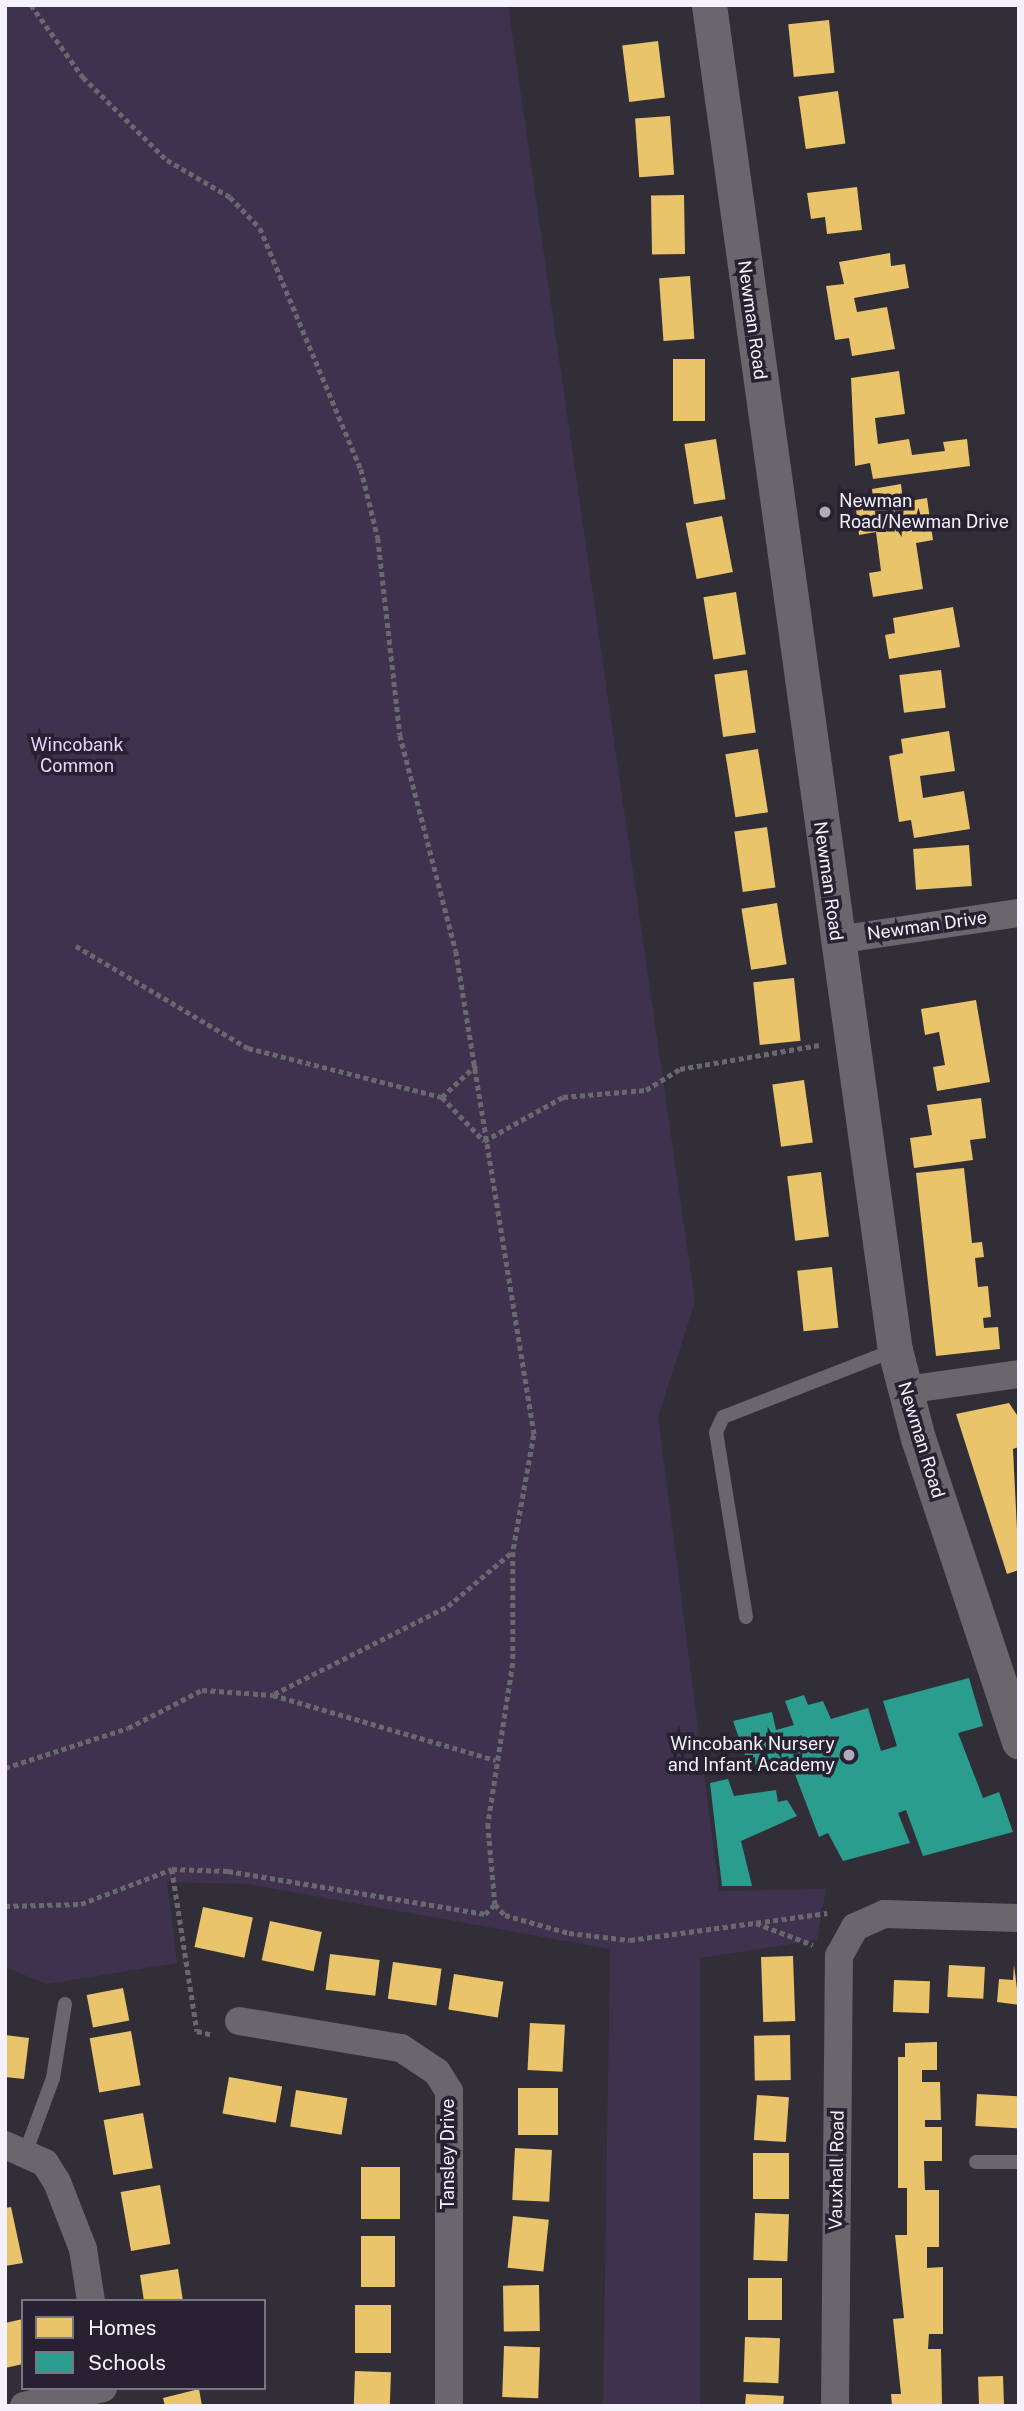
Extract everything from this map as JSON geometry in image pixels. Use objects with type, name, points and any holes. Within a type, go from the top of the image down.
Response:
[{"type":"street","name":"Newman Road","points":[[709,5],[836,940],[895,1350],[905,1390],[1019,1742]]},
{"type":"street","name":"Newman Drive","points":[[836,940],[1019,913]]},
{"type":"street","points":[[905,1390],[1019,1374]]},
{"type":"street","points":[[851,1937],[884,1914],[1019,1918]]},
{"type":"street","name":"Vauxhall Road","points":[[835,2406],[851,1937]]},
{"type":"street","name":"Tansley Drive","points":[[239,2021],[401,2048],[430,2066],[449,2091],[449,2406]]},
{"type":"street","points":[[15,2148],[45,2163],[57,2182],[83,2249],[92,2299]]},
{"type":"street","points":[[24,2406],[96,2390]]},
{"type":"lane","points":[[746,1616],[716,1432],[723,1417],[895,1350]]},
{"type":"lane","points":[[15,2148],[53,2078],[65,2004]]},
{"type":"lane","points":[[976,2162],[1019,2162]]},
{"type":"path","points":[[31,5],[83,77],[167,160],[230,197],[260,228],[295,303],[329,403],[360,469],[378,538],[400,735],[456,951],[476,1065],[484,1141],[534,1435],[513,1552],[513,1663],[488,1824],[495,1904],[505,1915],[569,1933],[630,1940],[816,1911],[851,1937]]},
{"type":"path","points":[[76,946],[248,1048],[442,1097],[484,1141]]},
{"type":"path","points":[[484,1141],[564,1097],[646,1090],[680,1069],[850,1039]]},
{"type":"path","points":[[442,1097],[476,1065]]},
{"type":"path","points":[[273,1695],[448,1606],[513,1552]]},
{"type":"path","points":[[5,1768],[128,1728],[202,1690],[273,1695],[496,1760]]},
{"type":"path","points":[[5,1906],[81,1904],[172,1869],[229,1871],[485,1914],[495,1904]]},
{"type":"path","points":[[172,1869],[197,2031],[227,2038],[239,2021]]},
{"type":"path","points":[[755,1922],[851,1937]]},
{"type":"green space","name":"Wincobank Common","points":[[5,5],[508,5],[695,1302],[658,1417],[719,1891],[826,1889],[817,1940],[700,1958],[700,2406],[603,2406],[610,1949],[247,1884],[167,1882],[177,1963],[47,1984],[5,1967]]},
{"type":"building: Homes","points":[[829,20],[835,73],[794,77],[788,24]]},
{"type":"building: Homes","points":[[658,41],[665,98],[629,102],[622,45]]},
{"type":"building: Homes","points":[[838,91],[845,143],[806,149],[798,97]]},
{"type":"building: Homes","points":[[670,116],[674,175],[639,177],[635,118]]},
{"type":"building: Homes","points":[[857,187],[862,230],[827,234],[825,217],[811,219],[807,193]]},
{"type":"building: Homes","points":[[684,195],[685,254],[652,255],[651,196]]},
{"type":"building: Homes","points":[[890,253],[891,266],[905,264],[909,288],[854,298],[857,312],[887,307],[895,349],[852,356],[849,338],[835,340],[826,286],[844,284],[839,262]]},
{"type":"building: Homes","points":[[690,276],[694,339],[663,341],[659,278]]},
{"type":"building: Homes","points":[[673,359],[705,359],[705,421],[673,421]]},
{"type":"building: Homes","points":[[899,371],[905,414],[875,418],[878,444],[909,439],[912,455],[945,451],[943,442],[967,439],[970,466],[873,479],[870,463],[855,466],[851,378]]},
{"type":"building: Homes","points":[[716,439],[726,499],[694,504],[684,444]]},
{"type":"building: Homes","points":[[901,484],[903,502],[927,498],[933,540],[916,543],[923,589],[873,597],[869,573],[881,571],[876,532],[859,535],[856,509],[874,506],[872,489]]},
{"type":"building: Homes","points":[[722,516],[733,572],[697,579],[686,523]]},
{"type":"building: Homes","points":[[736,592],[746,654],[713,659],[703,597]]},
{"type":"building: Homes","points":[[953,607],[960,647],[889,659],[885,635],[895,633],[893,618]]},
{"type":"building: Homes","points":[[747,670],[756,732],[723,737],[714,675]]},
{"type":"building: Homes","points":[[941,670],[946,708],[904,713],[899,675]]},
{"type":"building: Homes","points":[[949,731],[955,771],[920,776],[923,798],[964,791],[970,829],[914,838],[911,820],[899,822],[889,756],[903,753],[901,739]]},
{"type":"building: Homes","points":[[758,749],[768,812],[735,817],[725,754]]},
{"type":"building: Homes","points":[[767,827],[775,887],[743,892],[734,832]]},
{"type":"building: Homes","points":[[969,845],[972,886],[916,890],[913,849]]},
{"type":"building: Homes","points":[[777,903],[787,964],[751,970],[741,909]]},
{"type":"building: Homes","points":[[794,978],[801,1041],[760,1045],[753,982]]},
{"type":"building: Homes","points":[[976,1000],[990,1082],[937,1091],[933,1067],[945,1065],[939,1032],[925,1035],[921,1009]]},
{"type":"building: Homes","points":[[804,1080],[813,1142],[781,1147],[772,1084]]},
{"type":"building: Homes","points":[[981,1098],[986,1138],[970,1140],[973,1160],[914,1168],[910,1138],[932,1135],[927,1105]]},
{"type":"building: Homes","points":[[964,1168],[972,1243],[982,1242],[984,1257],[975,1258],[978,1287],[988,1286],[991,1317],[983,1318],[984,1328],[998,1327],[1000,1349],[936,1356],[916,1173]]},
{"type":"building: Homes","points":[[821,1172],[829,1237],[795,1241],[787,1176]]},
{"type":"building: Homes","points":[[832,1267],[838,1328],[804,1331],[797,1271]]},
{"type":"building: Homes","points":[[1009,1403],[1019,1418],[1019,1447],[1013,1449],[1019,1570],[1007,1574],[956,1414]]},
{"type":"building: Homes","points":[[203,1907],[253,1918],[244,1958],[194,1947]]},
{"type":"building: Homes","points":[[270,1921],[322,1932],[314,1971],[262,1960]]},
{"type":"building: Homes","points":[[330,1954],[380,1960],[375,1996],[326,1990]]},
{"type":"building: Homes","points":[[793,1956],[795,2021],[763,2022],[761,1957]]},
{"type":"building: Homes","points":[[393,1962],[442,1969],[436,2005],[388,1999]]},
{"type":"building: Homes","points":[[949,1965],[985,1967],[983,1999],[947,1997]]},
{"type":"building: Homes","points":[[1014,1965],[1019,2005],[997,2002],[999,1979],[1013,1980]]},
{"type":"building: Homes","points":[[454,1974],[503,1982],[498,2017],[448,2010]]},
{"type":"building: Homes","points":[[894,1980],[930,1981],[929,2013],[893,2012]]},
{"type":"building: Homes","points":[[123,1988],[129,2020],[93,2027],[87,1995]]},
{"type":"building: Homes","points":[[530,2023],[565,2025],[562,2072],[528,2070]]},
{"type":"building: Homes","points":[[131,2031],[141,2085],[99,2092],[90,2038]]},
{"type":"building: Homes","points":[[5,2035],[29,2038],[24,2079],[5,2077]]},
{"type":"building: Homes","points":[[790,2035],[791,2080],[755,2081],[754,2036]]},
{"type":"building: Homes","points":[[937,2042],[937,2070],[922,2070],[922,2082],[940,2082],[941,2120],[925,2120],[925,2127],[942,2127],[942,2161],[924,2161],[925,2190],[939,2190],[939,2247],[927,2247],[927,2268],[943,2267],[943,2334],[929,2334],[928,2349],[941,2349],[942,2406],[892,2406],[891,2394],[901,2394],[893,2319],[904,2318],[895,2235],[907,2235],[907,2188],[898,2188],[898,2057],[905,2057],[905,2043]]},
{"type":"building: Homes","points":[[229,2077],[282,2086],[276,2123],[223,2113]]},
{"type":"building: Homes","points":[[518,2088],[558,2088],[558,2135],[518,2135]]},
{"type":"building: Homes","points":[[296,2090],[347,2098],[342,2135],[290,2127]]},
{"type":"building: Homes","points":[[977,2094],[1019,2096],[1017,2128],[975,2126]]},
{"type":"building: Homes","points":[[757,2095],[789,2097],[786,2142],[754,2140]]},
{"type":"building: Homes","points":[[143,2113],[153,2168],[113,2175],[104,2120]]},
{"type":"building: Homes","points":[[515,2148],[552,2150],[549,2202],[512,2200]]},
{"type":"building: Homes","points":[[753,2153],[789,2153],[789,2199],[753,2199]]},
{"type":"building: Homes","points":[[361,2167],[400,2167],[400,2219],[361,2219]]},
{"type":"building: Homes","points":[[160,2185],[170,2244],[131,2251],[121,2192]]},
{"type":"building: Homes","points":[[11,2207],[23,2263],[5,2266],[5,2208]]},
{"type":"building: Homes","points":[[755,2213],[789,2214],[787,2261],[753,2260]]},
{"type":"building: Homes","points":[[513,2216],[549,2220],[543,2271],[508,2268]]},
{"type":"building: Homes","points":[[361,2236],[395,2236],[395,2287],[361,2287]]},
{"type":"building: Homes","points":[[178,2269],[183,2299],[144,2299],[140,2275]]},
{"type":"building: Homes","points":[[748,2278],[782,2278],[782,2320],[748,2320]]},
{"type":"building: Homes","points":[[539,2285],[540,2331],[504,2332],[503,2286]]},
{"type":"building: Homes","points":[[355,2305],[391,2305],[391,2353],[355,2353]]},
{"type":"building: Homes","points":[[21,2319],[21,2364],[5,2368],[5,2323]]},
{"type":"building: Homes","points":[[745,2337],[780,2338],[778,2383],[743,2382]]},
{"type":"building: Homes","points":[[504,2346],[540,2347],[538,2398],[502,2397]]},
{"type":"building: Homes","points":[[355,2371],[391,2372],[390,2406],[354,2406]]},
{"type":"building: Homes","points":[[1003,2376],[1004,2406],[979,2406],[978,2377]]},
{"type":"building: Homes","points":[[199,2390],[202,2406],[165,2406],[163,2398]]},
{"type":"building: Homes","points":[[746,2394],[784,2396],[783,2406],[745,2406]]},
{"type":"building: Schools","points":[[969,1678],[983,1726],[958,1733],[983,1798],[999,1792],[1013,1832],[923,1856],[906,1810],[898,1813],[910,1843],[843,1861],[828,1833],[819,1837],[788,1756],[749,1767],[733,1721],[772,1712],[776,1730],[794,1725],[785,1701],[804,1695],[808,1705],[823,1701],[831,1719],[868,1708],[881,1751],[897,1746],[883,1701]]},
{"type":"building: Schools","points":[[728,1779],[734,1796],[776,1790],[778,1802],[787,1800],[797,1816],[741,1841],[752,1886],[722,1886],[710,1783]]},
{"type":"place","name":"Newman Road/Newman Drive","points":[[825,512]]},
{"type":"place","name":"Wincobank Nursery and Infant Academy","points":[[849,1755]]}]
